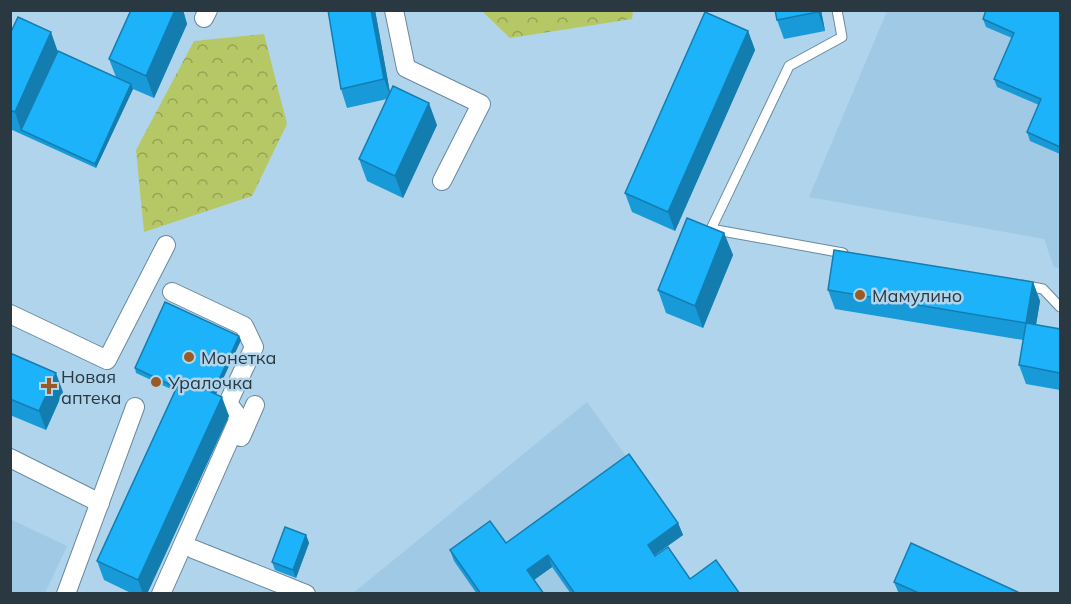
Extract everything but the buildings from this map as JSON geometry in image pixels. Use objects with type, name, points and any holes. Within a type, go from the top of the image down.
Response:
[{"type":"street","points":[[394,10],[406,69],[480,104],[442,181]]},
{"type":"street","points":[[10,314],[107,360],[166,245]]},
{"type":"street","points":[[161,594],[238,418],[228,403],[254,347],[244,326],[172,292]]},
{"type":"street","points":[[175,594],[255,405]]},
{"type":"street","points":[[74,591],[100,503],[135,407]]},
{"type":"street","points":[[10,458],[100,503]]},
{"type":"street","points":[[193,549],[306,594]]},
{"type":"lane","points":[[837,10],[842,37],[789,66],[711,229],[850,254]]},
{"type":"lane","points":[[1009,283],[1042,289],[1060,307]]},
{"type":"shaded area","points":[[887,11],[1060,11],[1060,268],[1054,267],[1044,239],[809,197]]},
{"type":"shaded area","points":[[587,402],[683,535],[652,557],[695,590],[736,594],[352,594]]},
{"type":"shaded area","points":[[10,519],[67,546],[45,593],[11,593]]},
{"type":"green space","points":[[482,11],[633,11],[632,19],[510,38]]},
{"type":"green space","points":[[264,34],[287,124],[252,196],[144,232],[136,150],[194,41]]},
{"type":"place","name":"Мамулино","points":[[860,295]]},
{"type":"place","name":"Монетка","points":[[189,357]]},
{"type":"place","name":"Уралочка","points":[[156,382]]},
{"type":"place","name":"Новая аптека","points":[[49,386]]}]
